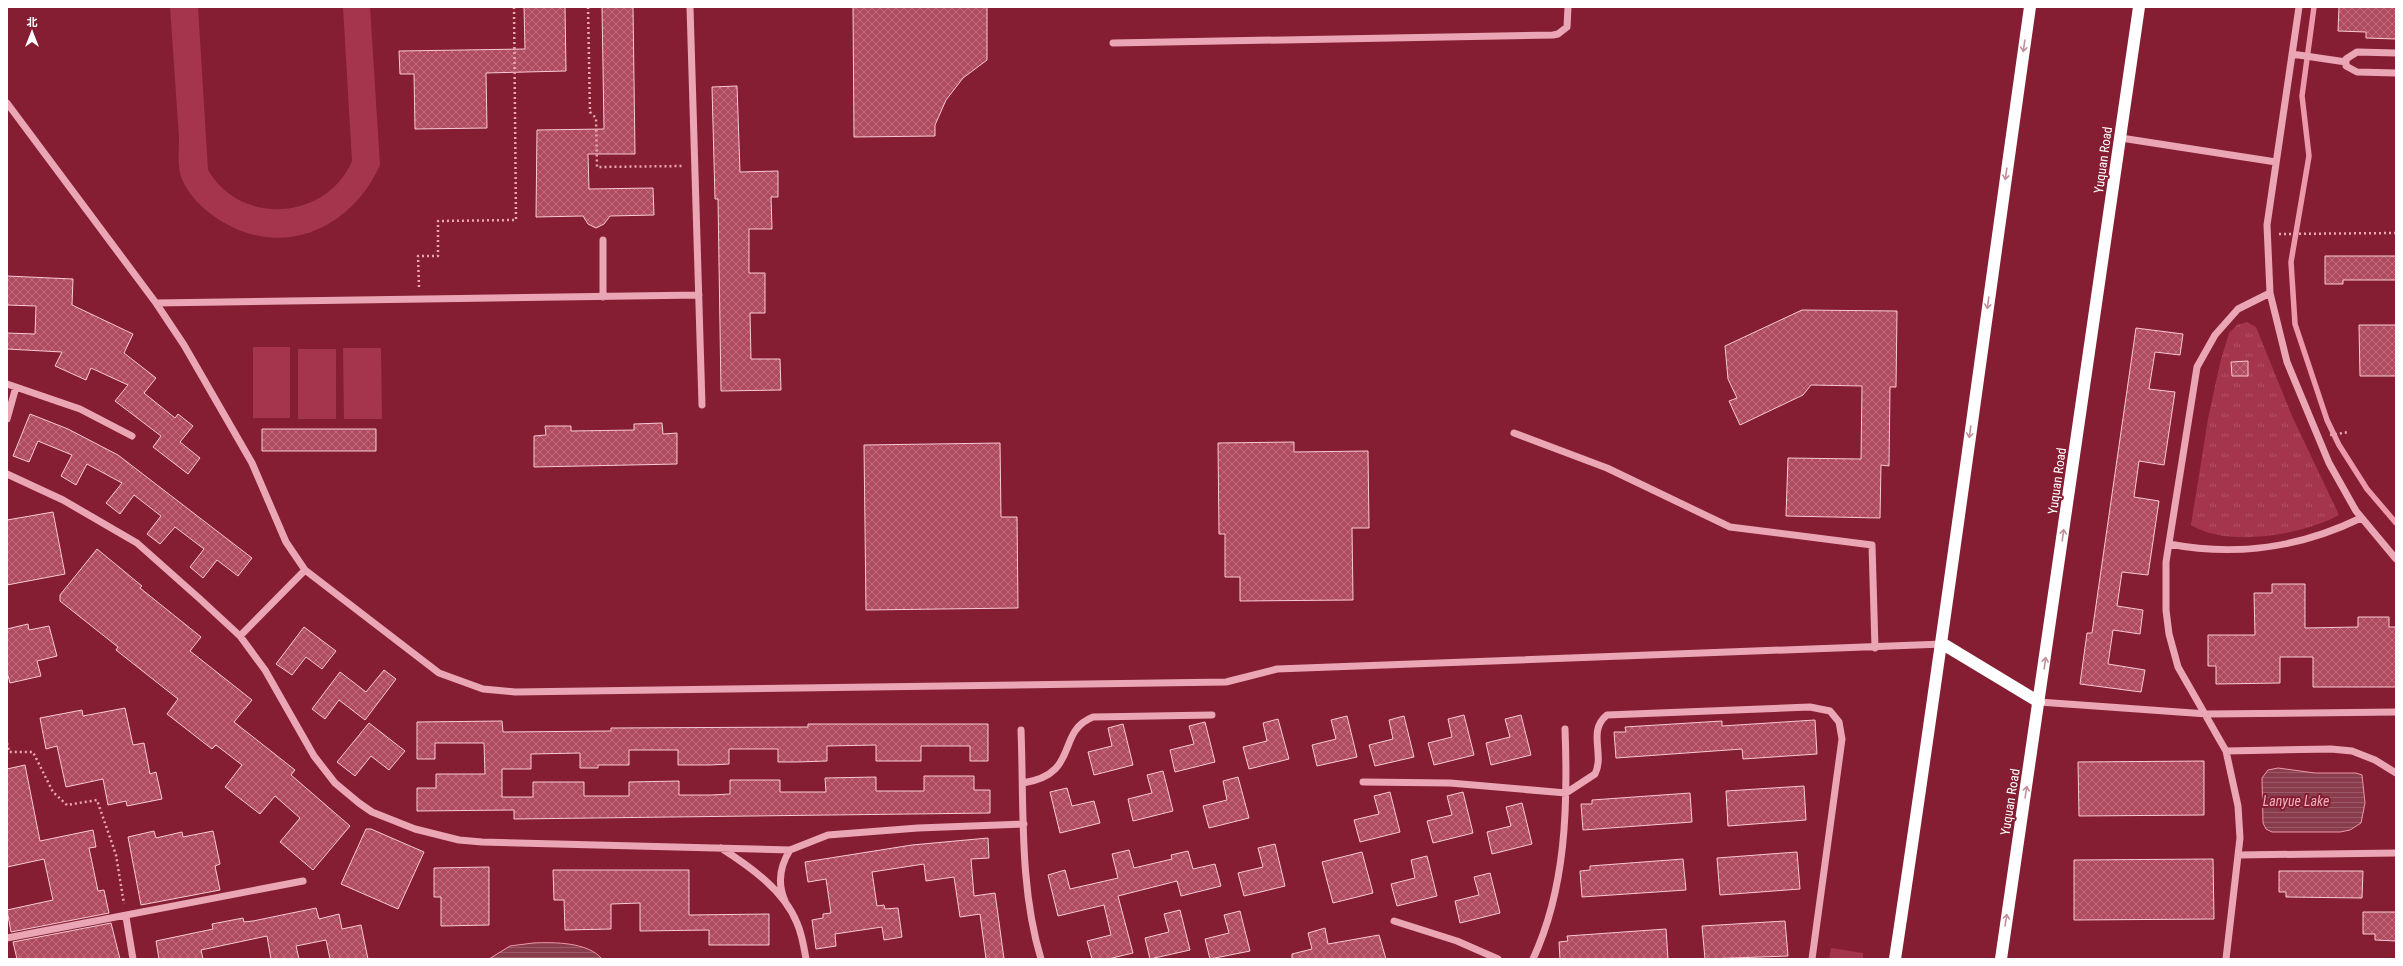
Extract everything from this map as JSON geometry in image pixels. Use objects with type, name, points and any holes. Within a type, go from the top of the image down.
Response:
[{"type":"highway","points":[[1895,959],[1943,644],[1962,487],[2030,7]]},
{"type":"highway","name":"Yuquan Road","points":[[2001,959],[2139,7]]},
{"type":"highway","points":[[1943,644],[2039,702]]},
{"type":"street","points":[[690,7],[702,405]]},
{"type":"street","points":[[1113,43],[1552,35],[1558,34],[1567,27],[1568,7]]},
{"type":"street","points":[[2298,7],[2267,225],[2267,264],[2270,293],[2287,362],[2318,437],[2341,487],[2360,518],[2396,559]]},
{"type":"street","points":[[2396,53],[2357,52],[2346,59],[2346,66],[2357,72],[2396,73]]},
{"type":"street","points":[[2292,54],[2346,62]]},
{"type":"street","points":[[7,103],[156,303],[232,426],[252,463],[286,542],[305,570],[440,673],[483,688],[515,692],[1226,682],[1277,669],[1875,648],[1943,644]]},
{"type":"street","points":[[2121,138],[2276,162]]},
{"type":"street","points":[[602,240],[603,297]]},
{"type":"street","points":[[2226,959],[2240,838],[2238,806],[2226,751],[2207,714],[2178,667],[2169,634],[2165,586],[2169,544],[2197,367],[2215,335],[2238,309],[2270,293]]},
{"type":"street","points":[[156,303],[699,296]]},
{"type":"street","points":[[7,384],[80,409],[132,436]]},
{"type":"street","points":[[7,419],[16,387]]},
{"type":"street","points":[[1514,433],[1607,468],[1730,527],[1872,545],[1875,648]]},
{"type":"street","points":[[7,474],[63,500],[137,543],[240,636],[264,670],[324,770],[359,804],[393,822],[437,836],[482,842],[790,850],[828,836],[918,828],[1024,824]]},
{"type":"street","points":[[2169,544],[2217,551],[2265,549],[2314,538],[2360,518]]},
{"type":"street","points":[[240,636],[305,570]]},
{"type":"street","points":[[2039,702],[2207,714],[2396,712]]},
{"type":"street","points":[[1363,782],[1450,783],[1566,793],[1595,774],[1598,754],[1596,732],[1602,720],[1607,715],[1810,707],[1830,711],[1839,722],[1842,739],[1812,959]]},
{"type":"street","points":[[1023,783],[1044,778],[1054,771],[1062,763],[1074,731],[1079,724],[1093,717],[1212,715]]},
{"type":"street","points":[[1532,959],[1553,902],[1564,834],[1566,793],[1566,729]]},
{"type":"street","points":[[1021,730],[1027,886],[1031,917],[1041,959]]},
{"type":"street","points":[[2226,751],[2331,749],[2352,751],[2375,760],[2396,773]]},
{"type":"street","points":[[721,848],[754,871],[787,904]]},
{"type":"street","points":[[790,850],[784,860],[780,882],[787,904],[797,922],[806,959]]},
{"type":"street","points":[[2238,855],[2396,853]]},
{"type":"street","points":[[7,938],[126,917],[304,881]]},
{"type":"street","points":[[126,917],[133,959]]},
{"type":"street","points":[[1394,921],[1457,941],[1498,959]]},
{"type":"path","points":[[419,299],[418,256],[438,256],[438,221],[516,220],[514,7]]},
{"type":"path","points":[[588,7],[590,112],[596,118],[597,167],[695,166]]},
{"type":"path","points":[[2277,234],[2396,233]]},
{"type":"path","points":[[2318,437],[2349,432]]},
{"type":"path","points":[[7,744],[9,752],[32,752],[53,792],[67,805],[97,800],[116,855],[126,917]]},
{"type":"green space","points":[[170,7],[198,7],[208,170],[223,188],[241,201],[261,208],[283,209],[304,205],[324,195],[340,181],[352,161],[343,7],[370,7],[380,165],[367,188],[351,207],[333,221],[312,232],[289,237],[266,237],[242,231],[218,219],[197,202],[188,191],[180,175],[179,169],[179,137]]},
{"type":"green space","points":[[2247,322],[2256,327],[2292,416],[2339,515],[2305,528],[2265,536],[2225,536],[2206,532],[2191,525],[2208,419],[2220,363],[2229,333],[2237,325]],"holes":[[[2248,361],[2248,376],[2232,376],[2232,362]]]},
{"type":"green space","points":[[253,347],[290,347],[290,418],[253,418]]},
{"type":"green space","points":[[343,348],[381,348],[382,419],[344,419]]},
{"type":"green space","points":[[298,349],[336,349],[336,419],[298,419]]},
{"type":"green space","points":[[1831,948],[1863,953],[1863,959],[1829,959]]},
{"type":"water","name":"Lanyue Lake","points":[[2278,768],[2315,773],[2356,773],[2362,775],[2365,803],[2361,823],[2350,830],[2340,832],[2272,832],[2266,829],[2263,823],[2262,778],[2268,770]]},
{"type":"water","points":[[533,943],[560,943],[580,946],[596,953],[602,959],[489,959],[510,946]]},
{"type":"building","points":[[524,7],[565,7],[566,71],[486,73],[487,128],[415,129],[414,74],[400,74],[399,51],[525,49]]},
{"type":"building","points":[[602,7],[633,7],[635,154],[588,154],[589,189],[653,188],[654,215],[610,216],[604,224],[596,228],[588,224],[583,216],[536,217],[537,130],[604,129]]},
{"type":"building","points":[[853,7],[987,7],[987,60],[963,78],[946,100],[935,125],[935,136],[854,137]]},
{"type":"building","points":[[2339,7],[2396,7],[2396,39],[2366,38],[2366,32],[2338,31]]},
{"type":"building","points":[[737,86],[740,172],[778,171],[778,197],[771,197],[772,229],[749,229],[749,273],[765,273],[765,313],[750,313],[751,359],[780,359],[781,390],[721,391],[718,199],[715,199],[712,87]]},
{"type":"building","points":[[2325,256],[2396,256],[2396,280],[2343,280],[2343,284],[2325,284]]},
{"type":"building","points":[[7,276],[73,279],[72,305],[133,334],[124,353],[156,378],[144,393],[175,418],[178,414],[193,426],[180,442],[200,458],[188,474],[153,447],[161,436],[115,401],[128,385],[91,368],[86,380],[55,366],[62,352],[7,349],[7,333],[35,334],[36,306],[7,305]]},
{"type":"building","points":[[1802,310],[1897,311],[1896,387],[1890,387],[1889,466],[1881,465],[1880,518],[1786,516],[1788,458],[1861,459],[1862,386],[1811,385],[1803,395],[1740,425],[1729,401],[1737,398],[1728,379],[1725,346]]},
{"type":"building","points":[[2359,325],[2396,325],[2396,376],[2360,376]]},
{"type":"building","points":[[2136,328],[2183,334],[2180,355],[2155,352],[2149,389],[2175,392],[2164,465],[2139,461],[2134,497],[2159,501],[2148,575],[2122,572],[2117,606],[2143,610],[2140,634],[2113,630],[2108,664],[2145,670],[2141,692],[2080,684],[2087,633],[2092,633]]},
{"type":"building","points":[[2248,361],[2248,376],[2232,376],[2231,362]]},
{"type":"building","points":[[30,414],[68,429],[118,455],[252,558],[238,576],[217,560],[203,578],[190,567],[204,549],[175,527],[160,544],[147,534],[161,516],[134,495],[120,514],[106,503],[122,483],[87,464],[76,485],[61,476],[72,455],[38,441],[29,462],[13,456]]},
{"type":"building","points":[[662,423],[663,434],[677,433],[677,464],[534,467],[534,436],[546,435],[545,426],[571,426],[571,431],[634,430],[634,424]]},
{"type":"building","points":[[262,429],[376,429],[376,451],[262,451]]},
{"type":"building","points":[[1294,442],[1294,452],[1368,451],[1369,528],[1352,528],[1353,600],[1240,601],[1240,577],[1225,577],[1225,534],[1219,534],[1218,443]]},
{"type":"building","points":[[1000,443],[1001,517],[1017,517],[1018,608],[866,610],[864,445]]},
{"type":"building","points":[[53,512],[65,574],[7,585],[7,520]]},
{"type":"building","points":[[97,549],[142,586],[140,588],[201,637],[190,651],[252,700],[234,722],[295,770],[291,775],[350,826],[313,870],[280,842],[300,818],[275,796],[260,814],[225,787],[242,765],[216,745],[212,749],[167,714],[178,699],[116,650],[118,647],[60,601],[60,595]]},
{"type":"building","points":[[2272,584],[2305,584],[2305,628],[2358,627],[2358,617],[2389,617],[2389,627],[2396,627],[2396,687],[2313,687],[2313,657],[2280,657],[2280,683],[2216,684],[2216,666],[2208,666],[2208,635],[2255,635],[2254,593],[2272,593]]},
{"type":"building","points":[[28,624],[29,630],[49,626],[57,656],[37,661],[41,676],[10,683],[7,672],[7,629]]},
{"type":"building","points":[[304,627],[336,651],[322,669],[306,657],[292,675],[276,664]]},
{"type":"building","points":[[384,670],[396,679],[365,720],[339,700],[325,719],[312,709],[340,672],[366,692]]},
{"type":"building","points":[[125,708],[133,745],[144,743],[150,774],[156,772],[162,799],[127,806],[126,801],[108,805],[103,779],[66,787],[57,746],[46,749],[40,718],[82,710],[83,716]]},
{"type":"building","points":[[1464,715],[1474,755],[1434,765],[1428,743],[1452,737],[1448,719]]},
{"type":"building","points":[[1521,715],[1531,755],[1491,765],[1486,743],[1510,737],[1505,719]]},
{"type":"building","points":[[1347,716],[1357,757],[1317,766],[1312,745],[1336,739],[1331,720]]},
{"type":"building","points":[[1404,716],[1414,757],[1375,766],[1369,745],[1393,739],[1389,720]]},
{"type":"building","points":[[1278,719],[1289,759],[1249,769],[1243,747],[1267,741],[1263,723]]},
{"type":"building","points":[[1815,720],[1817,754],[1743,759],[1742,749],[1616,758],[1614,732],[1626,732],[1625,727],[1722,721],[1722,726]]},
{"type":"building","points":[[502,721],[503,732],[611,731],[611,728],[808,727],[808,724],[988,724],[988,761],[970,761],[970,746],[921,746],[921,761],[876,761],[876,745],[827,746],[827,761],[796,762],[778,762],[778,749],[729,749],[729,764],[710,765],[678,765],[678,750],[629,750],[629,765],[598,765],[598,768],[580,768],[580,753],[531,754],[531,769],[502,769],[502,797],[533,797],[533,782],[584,782],[584,796],[629,796],[629,782],[679,781],[679,795],[711,795],[730,794],[730,780],[780,780],[780,792],[826,792],[825,778],[876,777],[876,791],[924,791],[924,776],[974,776],[974,790],[990,790],[990,813],[514,819],[514,810],[417,811],[417,788],[436,788],[436,774],[485,774],[484,743],[435,743],[435,759],[417,759],[417,722]]},
{"type":"building","points":[[1205,722],[1215,762],[1175,772],[1170,750],[1194,744],[1189,726]]},
{"type":"building","points":[[369,723],[405,751],[389,770],[371,756],[355,776],[337,762]]},
{"type":"building","points":[[1123,724],[1133,765],[1094,775],[1088,752],[1112,746],[1108,728]]},
{"type":"building","points":[[2204,761],[2204,815],[2079,816],[2078,762]]},
{"type":"building","points":[[25,765],[40,841],[93,830],[96,847],[89,848],[98,891],[104,890],[109,913],[11,932],[7,910],[53,900],[44,859],[7,867],[7,769]]},
{"type":"building","points":[[1163,771],[1173,811],[1133,821],[1128,799],[1152,793],[1147,775]]},
{"type":"building","points":[[1238,777],[1249,818],[1209,828],[1203,806],[1227,800],[1223,781]]},
{"type":"building","points":[[1804,786],[1806,820],[1728,826],[1726,791]]},
{"type":"building","points":[[1067,788],[1072,806],[1094,801],[1100,823],[1060,833],[1050,792]]},
{"type":"building","points":[[1390,792],[1400,832],[1360,842],[1354,820],[1379,814],[1374,796]]},
{"type":"building","points":[[1463,792],[1473,833],[1433,843],[1427,821],[1452,815],[1447,796]]},
{"type":"building","points":[[1690,793],[1692,822],[1583,830],[1581,804],[1592,804],[1592,800]]},
{"type":"building","points":[[1522,803],[1532,844],[1492,854],[1487,832],[1511,826],[1506,807]]},
{"type":"building","points":[[366,829],[371,829],[424,852],[398,909],[341,884]]},
{"type":"building","points":[[154,831],[156,838],[182,832],[183,837],[213,831],[220,864],[215,866],[220,890],[141,905],[128,837]]},
{"type":"building","points":[[988,838],[989,858],[971,859],[974,896],[995,893],[1004,959],[986,959],[980,914],[960,917],[954,877],[926,881],[924,864],[872,872],[877,906],[884,905],[885,909],[898,908],[902,937],[884,940],[882,927],[835,934],[836,946],[816,949],[812,920],[823,918],[823,914],[831,913],[826,879],[808,882],[805,862],[912,845]]},
{"type":"building","points":[[1275,844],[1285,886],[1244,896],[1238,873],[1263,867],[1258,848]]},
{"type":"building","points":[[1129,850],[1134,868],[1172,859],[1171,855],[1188,851],[1193,869],[1215,864],[1221,886],[1181,896],[1177,881],[1118,896],[1133,953],[1108,959],[1092,959],[1087,941],[1111,935],[1104,905],[1058,916],[1048,875],[1065,870],[1070,889],[1118,878],[1112,854]]},
{"type":"building","points":[[1362,852],[1373,893],[1333,903],[1322,862]]},
{"type":"building","points":[[1797,852],[1800,889],[1720,895],[1717,858]]},
{"type":"building","points":[[1427,856],[1437,896],[1397,906],[1391,884],[1415,878],[1411,860]]},
{"type":"building","points":[[1683,859],[1686,890],[1582,897],[1580,871],[1590,870],[1590,866]]},
{"type":"building","points":[[2213,859],[2214,919],[2074,920],[2074,860]]},
{"type":"building","points":[[489,867],[489,925],[441,926],[441,897],[434,897],[434,868]]},
{"type":"building","points":[[553,870],[689,870],[689,915],[769,914],[769,945],[709,945],[709,930],[640,931],[640,903],[611,904],[611,929],[565,930],[564,900],[554,900]]},
{"type":"building","points":[[2279,871],[2363,871],[2362,898],[2286,897],[2286,892],[2279,892]]},
{"type":"building","points":[[1490,873],[1500,913],[1460,923],[1455,901],[1479,895],[1474,877]]},
{"type":"building","points":[[316,908],[319,919],[339,914],[342,929],[361,925],[368,959],[330,959],[326,940],[296,946],[299,959],[271,959],[267,936],[201,950],[203,959],[159,959],[156,941],[213,929],[212,924],[243,918],[244,922],[253,921]]},
{"type":"building","points":[[1180,910],[1190,950],[1150,959],[1145,938],[1169,932],[1164,914]]},
{"type":"building","points":[[1240,911],[1250,951],[1210,959],[1205,939],[1229,933],[1224,915]]},
{"type":"building","points":[[2363,912],[2396,912],[2396,941],[2375,940],[2375,934],[2363,934]]},
{"type":"building","points":[[1785,921],[1788,956],[1705,959],[1702,926]]},
{"type":"building","points":[[111,923],[120,959],[17,959],[13,942]]},
{"type":"building","points":[[1325,928],[1328,944],[1379,935],[1386,959],[1292,959],[1292,954],[1312,949],[1308,933]]},
{"type":"building","points":[[1666,929],[1668,959],[1560,959],[1559,942],[1568,941],[1567,936]]},
{"type":"waterway","points":[[2314,7],[2302,96],[2309,156],[2291,262],[2295,324],[2327,420],[2339,445],[2367,489],[2396,523]]}]
